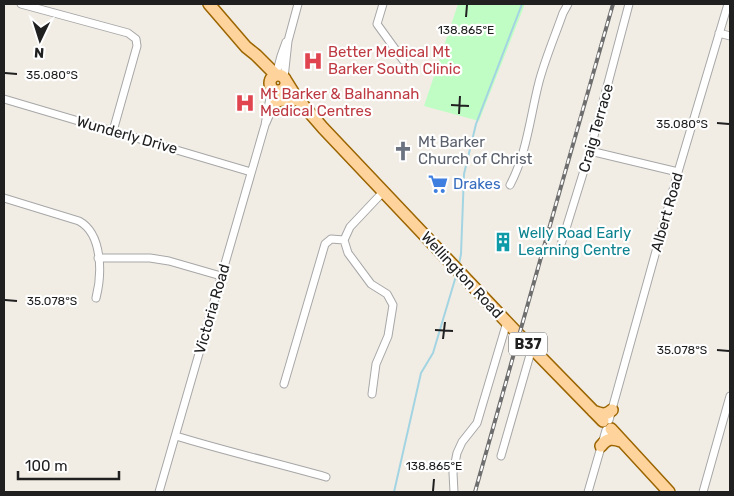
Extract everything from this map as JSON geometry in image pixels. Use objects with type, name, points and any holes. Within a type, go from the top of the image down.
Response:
[{"type":"main road","name":"Wellington Road","points":[[209,4],[246,47],[271,66],[292,101],[323,128]]},
{"type":"main road","name":"Wellington Road","points":[[246,47],[247,51],[296,97],[323,128],[532,348],[593,411],[608,422],[622,441],[668,492]]},
{"type":"main road","points":[[276,102],[281,100],[292,101]]},
{"type":"main road","points":[[601,446],[610,438],[622,441]]},
{"type":"street","points":[[21,4],[128,33],[136,39],[137,46],[113,131]]},
{"type":"street","name":"Victoria Road","points":[[265,125],[265,115],[278,80],[298,4]]},
{"type":"street","points":[[383,4],[378,24],[403,60]]},
{"type":"street","points":[[510,185],[518,169],[530,125],[539,80],[568,4]]},
{"type":"street","name":"Craig Terrace","points":[[559,251],[590,152],[629,4]]},
{"type":"street","name":"Albert Road","points":[[588,492],[678,172],[728,4]]},
{"type":"street","points":[[719,33],[730,36]]},
{"type":"street","name":"Victoria Road","points":[[159,492],[265,125],[276,102],[284,45],[288,41]]},
{"type":"street","name":"Wunderly Drive","points":[[4,99],[251,172]]},
{"type":"street","points":[[590,152],[678,172]]},
{"type":"street","points":[[372,394],[376,364],[388,336],[393,305],[387,294],[371,284],[348,253],[344,240],[350,227],[384,192]]},
{"type":"street","points":[[4,198],[84,224],[95,238],[99,286],[96,298]]},
{"type":"street","points":[[284,384],[325,244],[331,239],[344,240]]},
{"type":"street","points":[[98,258],[150,258],[169,261],[222,276]]},
{"type":"street","points":[[454,492],[454,462],[462,442],[477,423],[507,322]]},
{"type":"street","points":[[501,456],[532,348]]},
{"type":"street","points":[[703,492],[730,396]]},
{"type":"street","points":[[176,436],[326,477]]},
{"type":"green space","points":[[458,4],[525,4],[479,121],[424,106]]},
{"type":"waterway","points":[[459,264],[464,174],[476,124],[522,4]]},
{"type":"waterway","points":[[394,492],[421,373],[433,353],[456,276]]},
{"type":"railway","points":[[475,492],[613,4]]},
{"type":"place","name":"Better Medical Mt Barker South Clinic","points":[[313,61]]},
{"type":"place","name":"Mt Barker & Balhannah Medical Centres","points":[[245,103]]},
{"type":"place","name":"Mt Barker Church of Christ","points":[[403,151]]},
{"type":"place","name":"Drakes","points":[[438,184]]},
{"type":"place","name":"Welly Road Early Learning Centre","points":[[503,242]]}]
